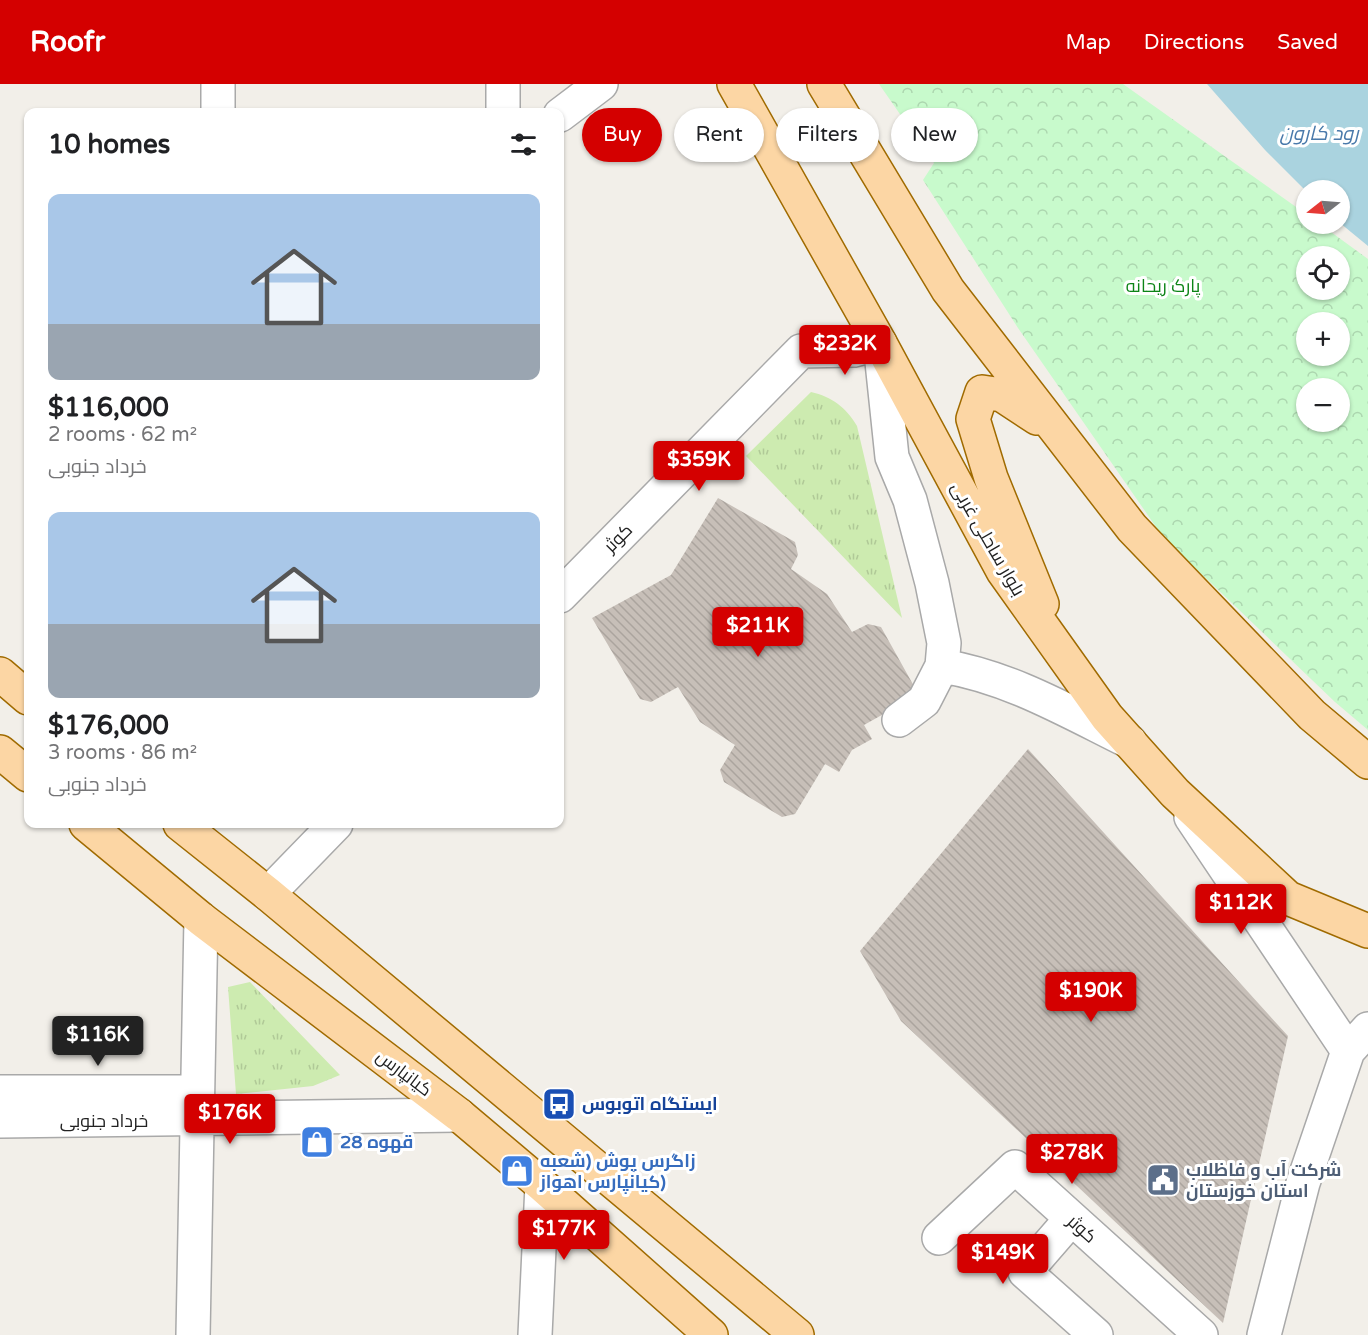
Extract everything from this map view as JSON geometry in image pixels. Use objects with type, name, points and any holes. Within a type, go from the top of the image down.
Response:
[{"type":"main road","name":"بلوار ساحلی غربی","points":[[734,84],[880,343],[1003,571],[1107,717],[1175,793],[1288,897],[1368,932]]},
{"type":"main road","points":[[824,84],[948,290],[1132,528],[1312,715],[1368,762]]},
{"type":"main road","points":[[1058,432],[1002,395],[982,392],[974,419],[990,478],[1064,656]]},
{"type":"main road","points":[[0,674],[24,695]]},
{"type":"main road","points":[[0,752],[24,773]]},
{"type":"main road","name":"کیانپارس","points":[[91,828],[201,918],[459,1115],[542,1185],[711,1335]]},
{"type":"main road","points":[[195,830],[268,894],[797,1335]]},
{"type":"street","points":[[218,84],[218,108]]},
{"type":"street","points":[[503,84],[503,108]]},
{"type":"street","points":[[564,112],[601,84]]},
{"type":"street","points":[[880,343],[892,457],[910,500],[932,583],[944,643],[942,666],[924,701],[899,720]]},
{"type":"street","name":"کوثر","points":[[564,592],[801,351],[854,350],[880,343]]},
{"type":"street","points":[[942,666],[972,671],[1010,684],[1130,742]]},
{"type":"street","points":[[1175,793],[1358,1040],[1304,1183],[1266,1334]]},
{"type":"street","points":[[268,894],[332,828]]},
{"type":"street","points":[[193,1335],[201,918]]},
{"type":"street","name":"خرداد جنوبی","points":[[0,1092],[196,1106],[459,1115]]},
{"type":"street","name":"خرداد جنوبی","points":[[0,1121],[196,1106]]},
{"type":"street","name":"کوثر","points":[[939,1238],[1015,1167],[1200,1335]]},
{"type":"street","points":[[535,1335],[542,1185]]},
{"type":"street","points":[[1071,1219],[1025,1272],[1096,1335]]},
{"type":"green space","name":"پارک ریحانه","points":[[879,84],[1123,84],[1296,207],[1296,234],[1334,234],[1368,259],[1368,730],[1335,702],[1163,537],[1018,328],[923,180],[933,162],[978,162],[978,108],[896,108]]},
{"type":"green space","points":[[811,392],[838,404],[857,426],[902,618],[746,456]]},
{"type":"green space","points":[[250,982],[340,1075],[313,1086],[236,1094],[228,987]]},
{"type":"water","name":"رود کارون","points":[[1207,84],[1368,84],[1368,246],[1350,231],[1350,180],[1296,181],[1265,150]]},
{"type":"building","points":[[718,498],[795,542],[798,555],[791,569],[827,594],[852,632],[868,624],[881,627],[915,688],[912,698],[864,725],[872,739],[852,750],[839,772],[825,764],[795,814],[782,817],[724,782],[720,770],[735,745],[700,722],[678,687],[651,702],[640,699],[592,618],[671,575]]},
{"type":"building","name":"شرکت آب و فاظلاب استان خوزستان","points":[[1028,749],[1288,1036],[1223,1323],[901,1021],[860,951]]},
{"type":"place","name":"ایستگاه اتوبوس","points":[[559,1104]]},
{"type":"place","name":"قهوه 28","points":[[317,1142]]},
{"type":"place","name":"زاگرس پوش (شعبه کیانپارس اهواز)","points":[[517,1171]]},
{"type":"place","name":"شرکت آب و فاظلاب استان خوزستان","points":[[1163,1180]]}]
